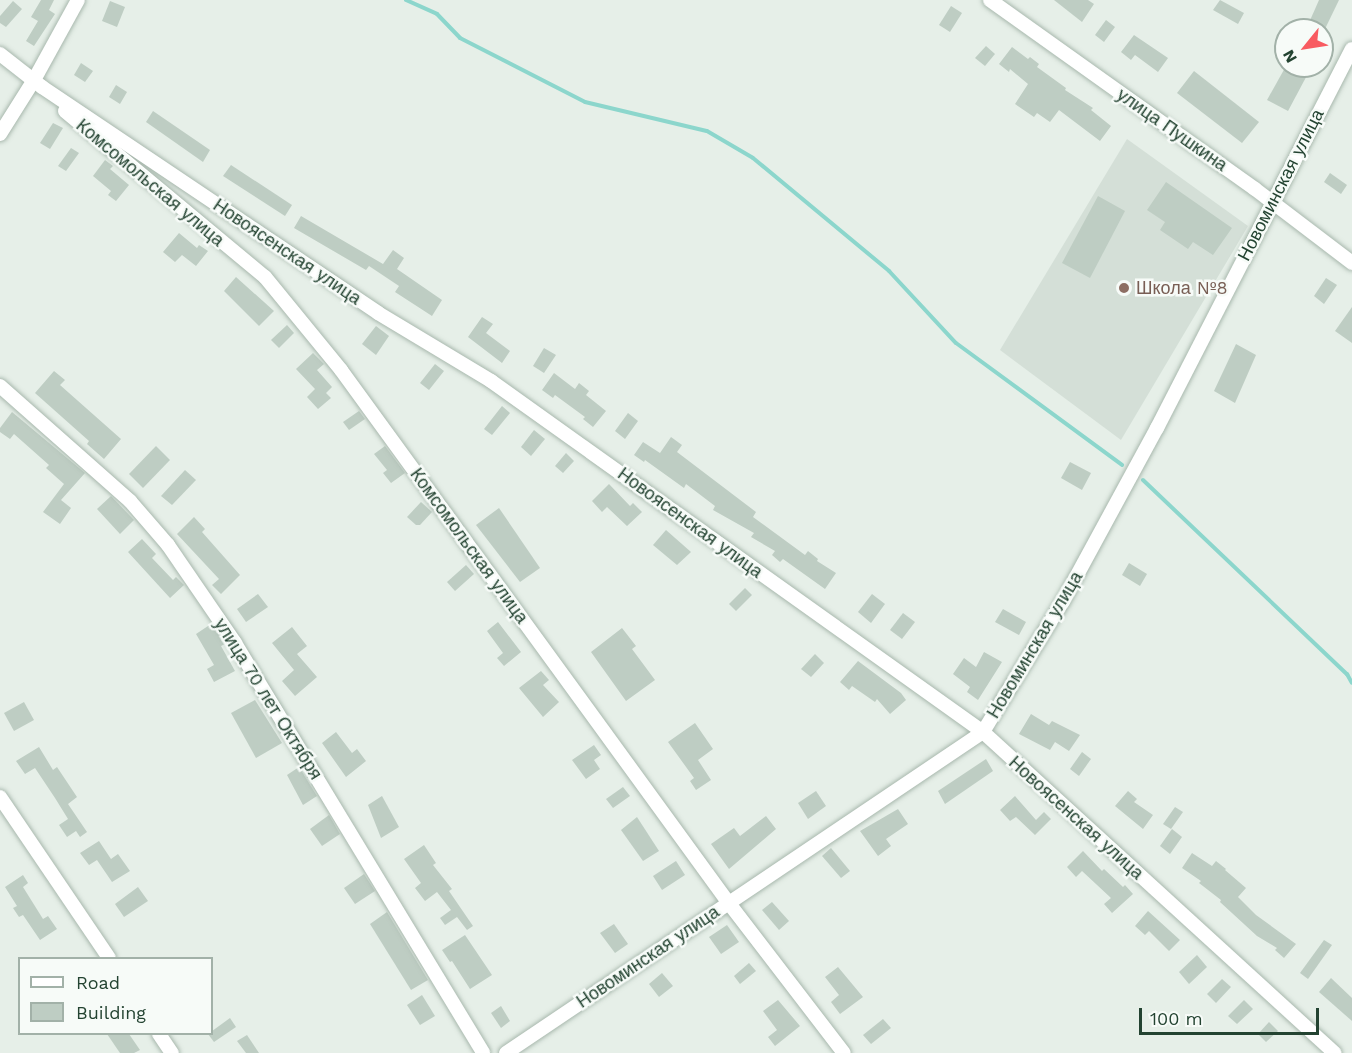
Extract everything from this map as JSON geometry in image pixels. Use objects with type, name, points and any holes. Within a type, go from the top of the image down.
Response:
[{"type":"street","points":[[0,134],[38,84],[78,0]]},
{"type":"street","name":"улица Пушкина","points":[[990,0],[1271,201],[1352,263]]},
{"type":"street","name":"Новоминская улица","points":[[512,1051],[728,902],[983,732],[1063,602],[1352,49]]},
{"type":"street","name":"Новоясенская улица","points":[[0,54],[38,84],[378,313],[492,381],[983,732],[1334,1053]]},
{"type":"street","name":"Комсомольская улица","points":[[38,84],[72,118],[265,278],[341,370],[728,902],[844,1053]]},
{"type":"street","name":"улица 70 лет Октября","points":[[0,386],[130,501],[168,545],[241,653],[483,1053]]},
{"type":"street","points":[[0,797],[108,957]]},
{"type":"street","points":[[160,1035],[172,1053]]},
{"type":"shaded area","name":"Школа №8","points":[[1127,139],[1248,226],[1121,440],[1000,350]]},
{"type":"building","points":[[41,0],[54,0],[49,10],[55,14],[34,46],[26,41],[38,21],[31,17]]},
{"type":"building","points":[[1054,0],[1088,0],[1094,4],[1082,22]]},
{"type":"building","points":[[1220,0],[1244,13],[1238,24],[1213,10]]},
{"type":"building","points":[[1319,0],[1339,0],[1330,18],[1311,18]]},
{"type":"building","points":[[13,1],[22,9],[6,27],[0,23],[0,16]]},
{"type":"building","points":[[110,1],[125,7],[117,27],[102,21]]},
{"type":"building","points":[[951,6],[962,13],[950,32],[939,25]]},
{"type":"building","points":[[1106,20],[1115,27],[1104,42],[1095,35]]},
{"type":"building","points":[[1134,35],[1168,58],[1158,72],[1135,55],[1131,60],[1121,52]]},
{"type":"building","points":[[986,46],[995,54],[985,66],[975,58]]},
{"type":"building","points":[[1012,47],[1039,64],[1037,67],[1066,88],[1065,90],[1093,108],[1091,110],[1111,126],[1100,141],[1059,110],[1050,122],[1037,113],[1034,117],[1015,104],[1028,84],[1010,69],[1009,72],[999,64]]},
{"type":"building","points":[[81,63],[93,71],[85,82],[74,75]]},
{"type":"building","points":[[1194,71],[1259,122],[1242,143],[1177,93]]},
{"type":"building","points":[[1279,78],[1306,78],[1288,111],[1267,100]]},
{"type":"building","points":[[116,85],[127,92],[120,104],[109,97]]},
{"type":"building","points":[[153,111],[210,150],[203,162],[146,122]]},
{"type":"building","points":[[53,123],[63,128],[50,149],[40,143]]},
{"type":"building","points":[[71,148],[79,153],[66,171],[58,166]]},
{"type":"building","points":[[105,160],[113,166],[110,169],[129,185],[116,201],[108,195],[111,191],[93,176]]},
{"type":"building","points":[[231,165],[292,205],[285,216],[223,176]]},
{"type":"building","points":[[1330,173],[1347,185],[1341,194],[1324,182]]},
{"type":"building","points":[[1166,182],[1232,228],[1213,255],[1193,242],[1188,249],[1160,230],[1165,222],[1147,210]]},
{"type":"building","points":[[1098,196],[1125,211],[1090,278],[1062,263]]},
{"type":"building","points":[[301,216],[383,264],[393,250],[404,258],[397,269],[442,300],[432,316],[395,292],[399,286],[369,266],[366,270],[294,228]]},
{"type":"building","points":[[179,233],[197,248],[199,245],[208,251],[196,266],[182,255],[175,262],[163,252]]},
{"type":"building","points":[[236,277],[274,311],[259,326],[224,291]]},
{"type":"building","points":[[1326,278],[1337,285],[1324,304],[1314,296]]},
{"type":"building","points":[[1352,307],[1352,343],[1335,331]]},
{"type":"building","points":[[482,317],[493,324],[486,333],[510,351],[502,363],[468,337]]},
{"type":"building","points":[[287,325],[294,333],[279,348],[271,340]]},
{"type":"building","points":[[376,326],[389,336],[376,355],[362,344]]},
{"type":"building","points":[[1236,344],[1256,355],[1235,403],[1214,391]]},
{"type":"building","points":[[544,348],[556,355],[544,373],[533,366]]},
{"type":"building","points":[[313,353],[324,364],[317,370],[332,387],[326,393],[331,398],[318,409],[307,397],[315,389],[296,369]]},
{"type":"building","points":[[435,364],[444,371],[429,390],[420,383]]},
{"type":"building","points":[[54,371],[65,380],[60,385],[121,439],[104,459],[87,444],[89,441],[35,393]]},
{"type":"building","points":[[554,373],[575,389],[579,383],[589,391],[586,395],[606,411],[593,427],[583,419],[585,417],[555,395],[553,398],[542,390]]},
{"type":"building","points":[[502,406],[510,413],[492,435],[484,429]]},
{"type":"building","points":[[359,411],[365,419],[349,430],[343,422]]},
{"type":"building","points":[[12,412],[85,473],[61,500],[71,508],[60,524],[43,512],[64,484],[46,468],[49,465],[14,434],[10,439],[0,432],[0,428]]},
{"type":"building","points":[[628,413],[638,421],[625,439],[615,431]]},
{"type":"building","points":[[534,430],[545,439],[531,456],[521,447]]},
{"type":"building","points":[[671,437],[682,445],[677,452],[756,512],[753,517],[805,555],[808,551],[818,559],[817,561],[836,573],[825,589],[783,559],[780,562],[772,555],[775,551],[751,537],[754,533],[713,510],[715,506],[686,484],[684,488],[645,460],[644,462],[634,455],[643,442],[660,453]]},
{"type":"building","points":[[156,446],[170,460],[143,488],[129,474]]},
{"type":"building","points":[[385,446],[405,473],[391,483],[383,473],[387,470],[374,454]]},
{"type":"building","points":[[566,453],[574,461],[563,473],[555,466]]},
{"type":"building","points":[[1070,462],[1091,473],[1082,490],[1061,478]]},
{"type":"building","points":[[185,470],[196,480],[172,505],[161,496]]},
{"type":"building","points":[[609,484],[630,506],[633,503],[642,512],[627,526],[607,507],[602,512],[592,501]]},
{"type":"building","points":[[111,496],[134,520],[120,534],[97,509]]},
{"type":"building","points":[[421,502],[432,512],[420,525],[416,525],[407,517]]},
{"type":"building","points":[[499,508],[540,568],[520,582],[476,525]]},
{"type":"building","points":[[194,517],[205,529],[202,532],[240,575],[221,594],[212,585],[219,579],[177,534]]},
{"type":"building","points":[[666,530],[691,552],[677,565],[653,545]]},
{"type":"building","points":[[142,539],[156,554],[152,558],[173,580],[176,577],[184,585],[170,598],[128,552]]},
{"type":"building","points":[[1129,563],[1147,574],[1140,586],[1122,575]]},
{"type":"building","points":[[466,565],[474,574],[455,591],[447,582]]},
{"type":"building","points":[[745,588],[752,595],[736,611],[729,604]]},
{"type":"building","points":[[258,594],[268,607],[246,622],[237,609]]},
{"type":"building","points":[[872,594],[885,604],[871,623],[858,612]]},
{"type":"building","points":[[1003,609],[1026,622],[1019,635],[995,622]]},
{"type":"building","points":[[903,613],[915,622],[902,639],[890,630]]},
{"type":"building","points":[[498,622],[521,652],[504,666],[497,658],[503,653],[487,631]]},
{"type":"building","points":[[211,624],[225,644],[221,646],[235,671],[214,682],[207,669],[214,665],[196,634]]},
{"type":"building","points":[[292,627],[307,646],[297,654],[317,677],[295,696],[282,681],[294,670],[272,643]]},
{"type":"building","points":[[622,628],[636,646],[632,649],[655,680],[626,701],[591,652]]},
{"type":"building","points":[[984,652],[1002,662],[978,700],[967,692],[970,687],[953,674],[964,658],[976,667]]},
{"type":"building","points":[[815,654],[824,663],[811,677],[801,669]]},
{"type":"building","points":[[858,661],[901,693],[906,700],[890,714],[877,699],[875,702],[852,686],[849,690],[840,682]]},
{"type":"building","points":[[541,671],[549,680],[543,685],[559,702],[543,717],[519,688]]},
{"type":"building","points":[[255,700],[282,743],[256,758],[231,713]]},
{"type":"building","points":[[24,702],[34,720],[14,731],[4,713]]},
{"type":"building","points":[[1031,714],[1049,725],[1052,721],[1080,735],[1069,751],[1055,742],[1050,750],[1019,734]]},
{"type":"building","points":[[695,723],[713,749],[698,760],[711,780],[696,790],[690,781],[694,778],[668,742]]},
{"type":"building","points":[[336,732],[352,753],[357,749],[366,761],[346,777],[322,743]]},
{"type":"building","points":[[594,745],[601,755],[594,760],[600,769],[586,779],[572,760]]},
{"type":"building","points":[[39,747],[53,770],[57,767],[77,797],[68,804],[87,832],[80,837],[76,831],[67,837],[59,825],[68,819],[35,768],[25,774],[16,761]]},
{"type":"building","points":[[1082,752],[1091,759],[1079,776],[1070,769]]},
{"type":"building","points":[[986,759],[993,771],[945,804],[938,791]]},
{"type":"building","points":[[299,767],[317,796],[303,805],[287,775]]},
{"type":"building","points":[[623,787],[630,796],[613,808],[606,799]]},
{"type":"building","points":[[816,791],[826,806],[808,819],[798,803]]},
{"type":"building","points":[[1128,791],[1137,799],[1134,802],[1153,815],[1143,829],[1115,806]]},
{"type":"building","points":[[382,796],[399,827],[381,838],[368,805]]},
{"type":"building","points":[[1015,796],[1036,820],[1044,812],[1051,819],[1035,835],[1016,817],[1010,821],[1000,810]]},
{"type":"building","points":[[1175,807],[1183,812],[1171,829],[1163,824]]},
{"type":"building","points":[[898,809],[908,824],[886,839],[891,846],[878,856],[860,831]]},
{"type":"building","points":[[329,815],[340,834],[322,846],[310,829]]},
{"type":"building","points":[[766,816],[776,829],[729,869],[711,844],[734,828],[740,836]]},
{"type":"building","points":[[637,817],[659,851],[643,861],[621,830]]},
{"type":"building","points":[[1172,829],[1182,837],[1170,854],[1160,846]]},
{"type":"building","points":[[99,841],[111,859],[118,854],[130,871],[112,882],[97,860],[89,865],[80,853]]},
{"type":"building","points":[[424,845],[436,863],[433,865],[452,889],[449,891],[473,926],[467,930],[457,917],[445,925],[440,918],[451,910],[437,892],[425,901],[415,888],[421,883],[404,859]]},
{"type":"building","points":[[831,848],[850,871],[841,878],[822,856]]},
{"type":"building","points":[[1083,851],[1102,871],[1104,869],[1133,894],[1112,913],[1104,904],[1111,898],[1082,871],[1076,877],[1067,867]]},
{"type":"building","points":[[1192,853],[1212,866],[1216,861],[1226,869],[1246,888],[1238,897],[1256,915],[1296,944],[1284,958],[1275,950],[1277,948],[1257,936],[1220,902],[1221,900],[1199,883],[1201,881],[1182,868]]},
{"type":"building","points":[[676,861],[685,875],[662,890],[653,876]]},
{"type":"building","points":[[364,874],[375,891],[355,904],[344,888]]},
{"type":"building","points":[[23,875],[28,883],[23,887],[43,919],[48,916],[57,929],[40,940],[23,915],[19,917],[13,908],[17,906],[5,887]]},
{"type":"building","points":[[138,887],[148,901],[124,917],[115,904]]},
{"type":"building","points":[[772,902],[789,921],[779,930],[762,910]]},
{"type":"building","points":[[1148,911],[1180,940],[1169,951],[1149,931],[1145,935],[1135,926]]},
{"type":"building","points":[[387,912],[428,980],[411,990],[370,924]]},
{"type":"building","points":[[614,924],[628,944],[615,953],[600,933]]},
{"type":"building","points":[[727,925],[739,942],[721,954],[709,937]]},
{"type":"building","points":[[465,935],[492,975],[470,989],[442,950]]},
{"type":"building","points":[[1324,940],[1332,945],[1308,979],[1300,973]]},
{"type":"building","points":[[1197,955],[1207,967],[1189,984],[1179,972]]},
{"type":"building","points":[[749,963],[756,971],[740,984],[734,976]]},
{"type":"building","points":[[838,967],[863,997],[840,1014],[831,1002],[839,995],[825,977]]},
{"type":"building","points":[[662,973],[673,986],[659,997],[649,984]]},
{"type":"building","points":[[1331,978],[1352,998],[1352,1021],[1319,992]]},
{"type":"building","points":[[1222,979],[1231,987],[1216,1003],[1207,994]]},
{"type":"building","points":[[422,995],[435,1016],[420,1025],[407,1005]]},
{"type":"building","points":[[778,1000],[800,1026],[775,1046],[768,1037],[777,1030],[763,1011]]},
{"type":"building","points":[[1244,1000],[1253,1009],[1237,1024],[1228,1016]]},
{"type":"building","points":[[501,1006],[510,1021],[501,1028],[491,1013]]},
{"type":"building","points":[[230,1018],[236,1027],[214,1042],[209,1035],[213,1035],[213,1030]]},
{"type":"building","points":[[883,1019],[891,1028],[871,1044],[863,1035]]},
{"type":"building","points":[[1269,1022],[1278,1031],[1266,1042],[1258,1034]]},
{"type":"building","points":[[108,1035],[130,1035],[140,1050],[134,1053],[120,1053]]},
{"type":"building","points":[[247,1035],[259,1053],[246,1053],[237,1041]]},
{"type":"waterway","points":[[406,0],[437,14],[460,38],[585,102],[707,131],[753,158],[889,271],[956,343],[1122,465]]},
{"type":"waterway","points":[[1143,480],[1347,674],[1352,683]]},
{"type":"place","name":"Школа №8","points":[[1124,288]]}]
